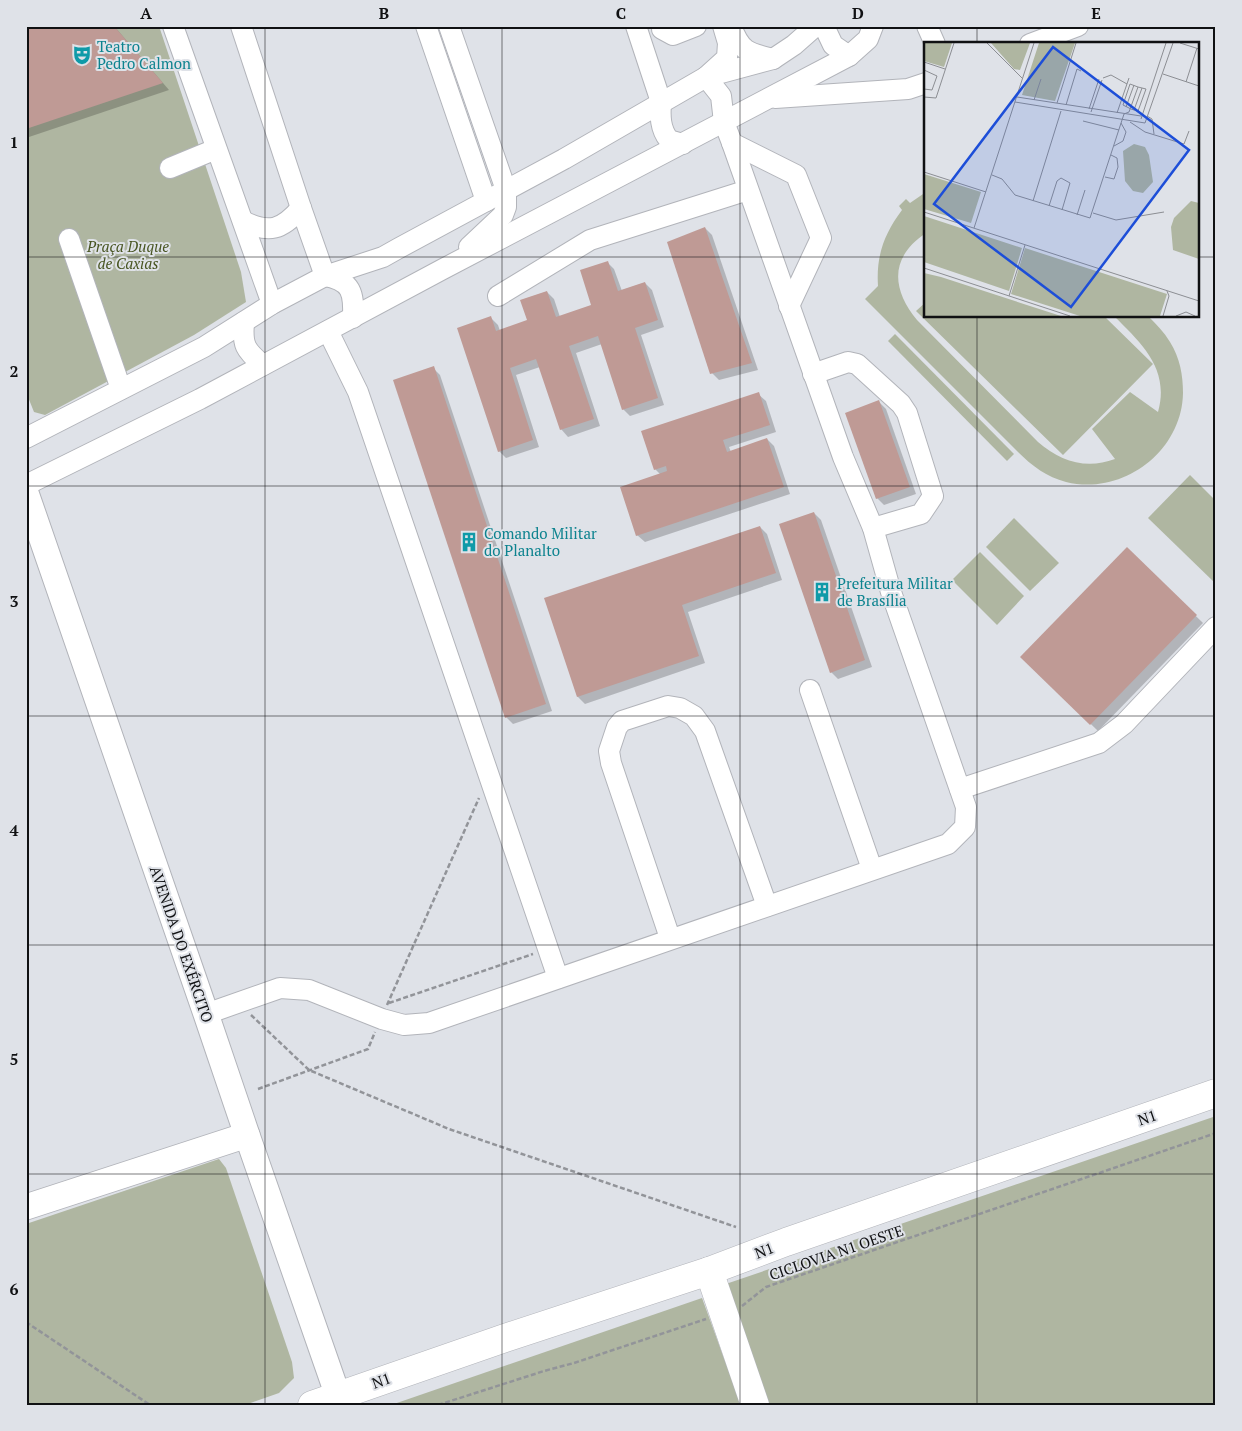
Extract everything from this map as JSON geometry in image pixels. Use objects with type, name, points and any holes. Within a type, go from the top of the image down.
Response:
[{"type":"highway","name":"N1","points":[[312,1405],[505,1338],[709,1272],[786,1242],[1216,1093]]},
{"type":"highway","points":[[709,1272],[756,1405]]},
{"type":"main road","name":"AVENIDA DO EXÉRCITO","points":[[26,493],[338,1396]]},
{"type":"main road","points":[[26,1207],[247,1136]]},
{"type":"street","points":[[173,26],[272,304]]},
{"type":"street","points":[[241,26],[325,276]]},
{"type":"street","points":[[426,26],[486,201]]},
{"type":"street","points":[[443,269],[503,215],[506,208],[506,190],[449,26]]},
{"type":"street","points":[[636,26],[661,102],[660,114],[664,133],[669,140],[683,144]]},
{"type":"street","points":[[662,26],[662,29],[674,35],[694,27]]},
{"type":"street","points":[[26,438],[204,347],[272,304],[325,276],[383,257],[564,159],[706,77],[727,58],[728,43],[723,26]]},
{"type":"street","points":[[732,26],[737,41],[750,53],[773,59]]},
{"type":"street","points":[[706,77],[773,59],[794,45],[813,26]]},
{"type":"street","points":[[824,26],[833,45],[849,56]]},
{"type":"street","points":[[26,485],[200,398],[849,56],[868,38],[873,26]]},
{"type":"street","points":[[927,26],[934,42]]},
{"type":"street","points":[[1035,42],[1078,26]]},
{"type":"street","points":[[206,1014],[280,988],[308,990],[382,1019],[404,1025],[429,1023],[670,938],[948,844],[965,827],[966,807],[890,592],[872,528],[843,457],[724,122],[721,96],[706,77]]},
{"type":"street","points":[[768,98],[908,89],[924,83]]},
{"type":"street","points":[[732,143],[796,175],[821,238],[790,306]]},
{"type":"street","points":[[170,168],[216,149]]},
{"type":"street","points":[[498,296],[590,240],[748,190]]},
{"type":"street","points":[[243,221],[257,228],[276,228],[290,220],[301,208]]},
{"type":"street","points":[[69,239],[121,389]]},
{"type":"street","points":[[325,276],[338,278],[351,292],[354,300],[353,318]]},
{"type":"street","points":[[244,322],[243,338],[250,354],[263,365]]},
{"type":"street","points":[[328,331],[358,392],[558,978]]},
{"type":"street","points":[[814,374],[848,362],[857,364],[901,404],[907,413],[933,496],[921,514],[872,528]]},
{"type":"street","points":[[960,789],[1099,743],[1124,724],[1216,628]]},
{"type":"street","points":[[810,690],[872,869]]},
{"type":"street","points":[[670,938],[611,763],[609,750],[617,727],[622,721],[640,715],[668,706],[680,708],[694,716],[705,731],[766,906]]},
{"type":"path","points":[[384,1011],[480,796]]},
{"type":"path","points":[[388,1004],[549,948]]},
{"type":"path","points":[[238,1003],[309,1070],[449,1129],[736,1227]]},
{"type":"path","points":[[258,1089],[368,1049],[377,1029]]},
{"type":"path","name":"CICLOVIA N1 OESTE","points":[[438,1405],[574,1363],[724,1313],[739,1307],[766,1288],[1216,1133]]},
{"type":"path","points":[[26,1322],[150,1405]]},
{"type":"green space","name":"Praça Duque de Caxias","points":[[26,26],[159,26],[241,272],[246,302],[194,335],[45,415],[34,412],[26,392]]},
{"type":"green space","points":[[924,193],[924,234],[914,242],[906,252],[900,263],[898,274],[902,296],[908,308],[917,320],[1038,442],[1064,459],[1094,464],[1115,459],[1092,429],[1130,392],[1158,412],[1161,397],[1157,370],[1143,347],[1116,318],[1150,318],[1168,338],[1179,360],[1182,373],[1183,393],[1180,414],[1172,434],[1160,451],[1145,465],[1127,476],[1108,482],[1087,485],[1066,482],[1046,474],[1018,452],[865,299],[878,286],[878,265],[882,246],[890,228],[902,210],[899,206],[906,199],[910,203]]},
{"type":"green space","points":[[924,304],[924,318],[1106,318],[1153,364],[1063,455],[916,311]]},
{"type":"green space","points":[[895,334],[1014,454],[1007,461],[888,341]]},
{"type":"green space","points":[[1190,475],[1216,501],[1216,584],[1148,518]]},
{"type":"green space","points":[[1014,518],[1059,563],[1030,591],[986,547]]},
{"type":"green space","points":[[980,552],[1024,596],[997,625],[952,580]]},
{"type":"green space","points":[[1216,1116],[1216,1405],[760,1405],[717,1287]]},
{"type":"green space","points":[[219,1159],[226,1168],[292,1362],[294,1378],[279,1393],[245,1405],[26,1405],[26,1224]]},
{"type":"green space","points":[[702,1298],[741,1405],[391,1405]]},
{"type":"building","name":"Teatro Pedro Calmon","points":[[26,26],[114,26],[163,83],[26,129]]},
{"type":"building","points":[[705,227],[752,363],[710,374],[667,242]]},
{"type":"building","points":[[608,261],[618,291],[645,282],[658,320],[635,328],[658,398],[622,410],[598,336],[569,346],[594,419],[560,430],[536,359],[510,368],[533,440],[498,452],[457,328],[491,316],[496,331],[527,320],[520,300],[547,291],[556,317],[591,305],[580,270]]},
{"type":"building","name":"Comando Militar do Planalto","points":[[434,366],[546,704],[505,718],[393,380]]},
{"type":"building","points":[[759,392],[770,425],[723,440],[727,452],[767,438],[784,487],[636,536],[620,487],[667,471],[666,466],[654,470],[641,431]]},
{"type":"building","points":[[879,400],[910,487],[876,499],[845,413]]},
{"type":"building","name":"Prefeitura Militar de Brasília","points":[[814,512],[865,660],[830,673],[779,524]]},
{"type":"building","points":[[760,526],[776,573],[682,605],[699,656],[577,697],[544,598]]},
{"type":"building","points":[[1127,547],[1197,615],[1090,725],[1020,657]]},
{"type":"place","name":"Teatro Pedro Calmon","points":[[82,55]]},
{"type":"place","name":"Comando Militar do Planalto","points":[[469,542]]},
{"type":"place","name":"Prefeitura Militar de Brasília","points":[[822,592]]}]
